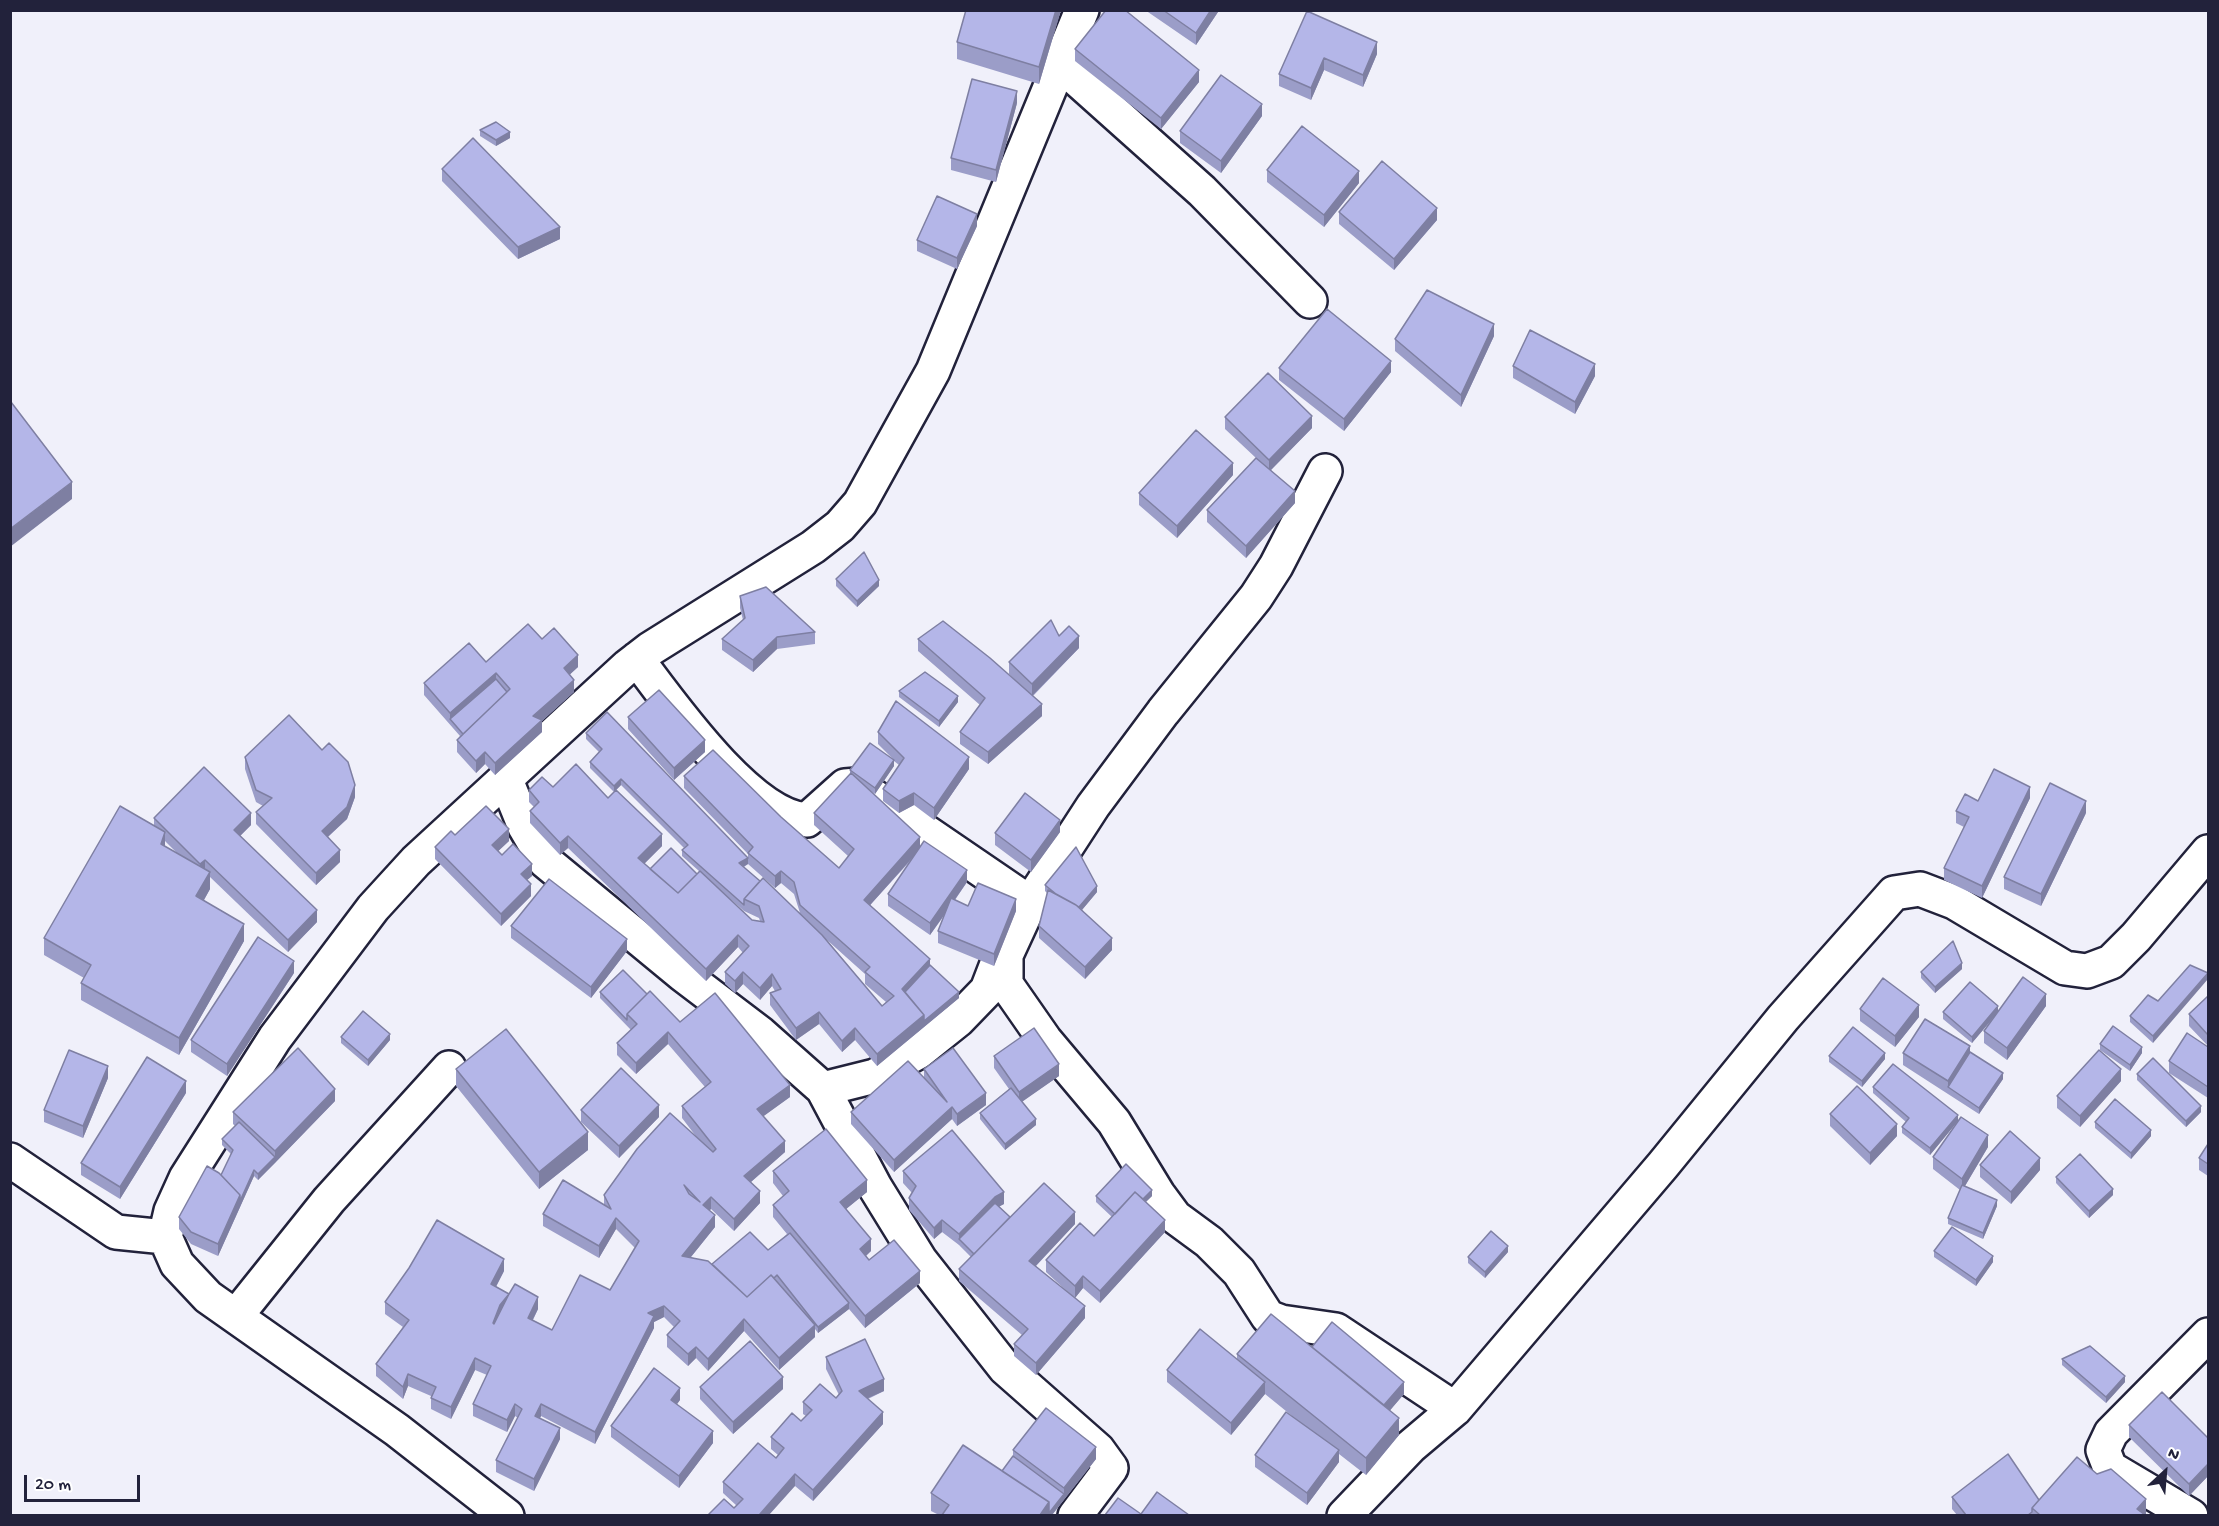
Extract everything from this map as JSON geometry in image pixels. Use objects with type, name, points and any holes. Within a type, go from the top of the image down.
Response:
[{"type":"street","points":[[507,1515],[397,1430],[208,1297],[177,1264],[165,1237],[171,1211],[186,1178],[275,1038],[373,908],[416,861],[637,659],[813,547],[840,526],[860,503],[933,370],[1083,10]]},
{"type":"street","points":[[1061,65],[1202,191],[1310,302]]},
{"type":"street","points":[[1325,471],[1276,566],[1256,597],[1163,712],[1107,787],[1030,903],[1006,956],[1005,984],[1045,1040],[1114,1122],[1158,1194],[1175,1216],[1209,1242],[1239,1272],[1268,1317],[1281,1322],[1336,1330],[1455,1409]]},
{"type":"street","points":[[637,659],[700,739],[743,785],[777,811],[793,819],[807,820],[845,786],[857,785],[1030,903]]},
{"type":"street","points":[[506,780],[525,826],[545,861],[682,974],[761,1034],[823,1089],[875,1187],[920,1260],[1005,1368],[1098,1450],[1111,1468],[1075,1515]]},
{"type":"street","points":[[1344,1515],[1410,1447],[1455,1409],[1663,1165],[1783,1018],[1894,893],[1920,889],[1954,902],[2065,968],[2087,971],[2111,962],[2136,937],[2208,852]]},
{"type":"street","points":[[823,1089],[875,1076],[918,1052],[958,1020],[987,990],[997,964],[1006,956]]},
{"type":"street","points":[[236,1316],[329,1200],[449,1068]]},
{"type":"street","points":[[10,1160],[116,1232],[165,1237]]},
{"type":"street","points":[[2191,1515],[2110,1468],[2103,1450],[2111,1433],[2208,1335]]},
{"type":"building","points":[[966,10],[1056,10],[1039,67],[957,42]]},
{"type":"building","points":[[1106,10],[1125,10],[1199,70],[1161,118],[1075,49]]},
{"type":"building","points":[[1163,10],[1211,10],[1196,33]]},
{"type":"building","points":[[1307,11],[1377,42],[1363,75],[1324,58],[1311,88],[1279,74]]},
{"type":"building","points":[[1221,75],[1262,104],[1221,161],[1180,131]]},
{"type":"building","points":[[972,79],[1017,91],[996,170],[951,158]]},
{"type":"building","points":[[496,122],[510,132],[496,140],[480,130]]},
{"type":"building","points":[[1302,126],[1359,171],[1324,215],[1267,170]]},
{"type":"building","points":[[473,138],[560,227],[518,247],[442,169]]},
{"type":"building","points":[[1382,161],[1437,208],[1394,259],[1339,212]]},
{"type":"building","points":[[937,196],[977,214],[957,258],[917,240]]},
{"type":"building","points":[[1427,290],[1494,324],[1461,395],[1395,339]]},
{"type":"building","points":[[1327,309],[1391,361],[1344,419],[1279,368]]},
{"type":"building","points":[[1530,330],[1595,364],[1575,402],[1513,366]]},
{"type":"building","points":[[1268,373],[1312,416],[1269,460],[1225,417]]},
{"type":"building","points":[[10,402],[72,482],[10,529]]},
{"type":"building","points":[[1196,430],[1233,463],[1177,526],[1139,493]]},
{"type":"building","points":[[1256,458],[1295,491],[1246,546],[1207,510]]},
{"type":"building","points":[[864,552],[879,580],[857,601],[836,579]]},
{"type":"building","points":[[766,587],[815,632],[777,637],[753,660],[722,639],[745,618],[740,596]]},
{"type":"building","points":[[1051,620],[1059,636],[1069,626],[1079,636],[1032,684],[1009,662]]},
{"type":"building","points":[[943,621],[990,658],[1042,704],[988,752],[960,732],[985,698],[918,639]]},
{"type":"building","points":[[528,624],[542,639],[554,628],[578,655],[564,668],[574,680],[533,716],[542,720],[495,763],[485,752],[476,761],[457,740],[510,689],[496,673],[450,713],[424,683],[469,643],[486,662]]},
{"type":"building","points":[[925,672],[958,696],[939,721],[899,691]]},
{"type":"building","points":[[496,679],[507,692],[463,734],[450,719]]},
{"type":"building","points":[[659,690],[705,740],[674,768],[628,717]]},
{"type":"building","points":[[896,701],[969,757],[934,808],[914,793],[899,801],[883,789],[904,758],[878,732]]},
{"type":"building","points":[[607,712],[748,858],[739,863],[760,881],[744,899],[744,905],[682,850],[688,845],[621,779],[614,786],[590,762],[602,749],[586,733]]},
{"type":"building","points":[[289,715],[322,750],[329,743],[348,762],[355,785],[347,807],[322,831],[340,850],[316,873],[256,812],[272,798],[256,790],[245,757]]},
{"type":"building","points":[[870,743],[894,760],[875,788],[850,770]]},
{"type":"building","points":[[713,750],[781,817],[839,868],[854,849],[814,813],[851,773],[920,837],[864,900],[930,959],[902,989],[924,1015],[877,1054],[855,1028],[842,1041],[819,1012],[796,1028],[770,993],[781,989],[772,974],[760,988],[743,972],[735,981],[725,972],[749,946],[738,935],[706,969],[568,836],[560,843],[530,811],[539,802],[529,790],[542,777],[553,787],[576,764],[608,798],[616,790],[662,834],[638,858],[678,893],[700,871],[752,920],[764,922],[759,906],[744,899],[763,878],[822,935],[882,1006],[894,996],[865,972],[870,967],[800,905],[794,882],[781,871],[775,876],[748,853],[753,847],[684,776]]},
{"type":"building","points":[[204,767],[251,813],[234,830],[317,910],[288,940],[205,860],[200,864],[154,818]]},
{"type":"building","points":[[1994,769],[2030,787],[1982,886],[1944,868],[1969,817],[1956,811],[1965,794],[1978,801]]},
{"type":"building","points":[[2050,783],[2086,801],[2041,894],[2004,877]]},
{"type":"building","points":[[1025,793],[1060,820],[1031,860],[995,833]]},
{"type":"building","points":[[120,806],[165,832],[161,844],[210,872],[196,896],[244,924],[179,1038],[81,983],[91,965],[44,938]]},
{"type":"building","points":[[486,806],[509,829],[492,845],[502,855],[513,844],[532,864],[521,874],[531,884],[501,914],[435,847],[451,831],[455,835]]},
{"type":"building","points":[[924,841],[967,870],[930,923],[888,894]]},
{"type":"building","points":[[1076,847],[1097,886],[1079,907],[1045,885]]},
{"type":"building","points":[[671,848],[697,874],[678,893],[650,869]]},
{"type":"building","points":[[549,879],[627,939],[591,987],[511,926]]},
{"type":"building","points":[[978,883],[1016,899],[994,954],[938,931],[951,898],[968,906]]},
{"type":"building","points":[[1048,890],[1076,905],[1112,938],[1085,967],[1039,926]]},
{"type":"building","points":[[258,937],[294,961],[227,1064],[191,1040]]},
{"type":"building","points":[[1953,941],[1962,963],[1935,987],[1921,972]]},
{"type":"building","points":[[930,965],[959,992],[924,1021],[924,1015],[905,992]]},
{"type":"building","points":[[2190,965],[2208,973],[2153,1036],[2130,1016],[2148,995],[2158,1001]]},
{"type":"building","points":[[623,970],[647,994],[627,1014],[627,1020],[600,992]]},
{"type":"building","points":[[2023,977],[2046,994],[2007,1048],[1984,1031]]},
{"type":"building","points":[[1883,978],[1919,1005],[1895,1036],[1860,1009]]},
{"type":"building","points":[[1970,982],[1998,1006],[1972,1037],[1943,1012]]},
{"type":"building","points":[[650,991],[680,1022],[715,993],[790,1085],[757,1109],[785,1141],[744,1176],[760,1191],[734,1219],[711,1197],[703,1205],[715,1215],[682,1256],[708,1261],[747,1297],[771,1275],[815,1325],[779,1358],[744,1319],[708,1359],[696,1347],[688,1354],[667,1335],[680,1321],[664,1306],[648,1313],[654,1316],[595,1432],[541,1404],[535,1416],[560,1428],[534,1479],[496,1460],[522,1409],[515,1404],[507,1420],[473,1404],[491,1366],[475,1358],[451,1407],[431,1398],[436,1387],[408,1374],[403,1387],[376,1364],[409,1320],[385,1302],[409,1268],[437,1220],[504,1259],[491,1284],[509,1294],[515,1284],[538,1297],[528,1318],[552,1330],[580,1275],[610,1290],[639,1241],[616,1218],[599,1246],[543,1214],[563,1180],[611,1209],[604,1195],[637,1149],[670,1113],[713,1152],[716,1149],[682,1106],[711,1082],[668,1032],[636,1063],[617,1043],[637,1024],[627,1014]],"holes":[[[684,1185],[700,1202],[689,1194]],[[509,1294],[494,1324],[500,1305]]]},
{"type":"building","points":[[2208,996],[2208,1035],[2189,1014]]},
{"type":"building","points":[[363,1011],[390,1034],[368,1060],[341,1037]]},
{"type":"building","points":[[1925,1019],[1970,1046],[1948,1081],[1903,1053]]},
{"type":"building","points":[[2113,1026],[2142,1047],[2130,1065],[2100,1044]]},
{"type":"building","points":[[1853,1027],[1885,1053],[1862,1081],[1829,1056]]},
{"type":"building","points":[[1034,1028],[1059,1064],[1019,1092],[994,1056]]},
{"type":"building","points":[[506,1029],[588,1132],[539,1172],[456,1069]]},
{"type":"building","points":[[2187,1033],[2208,1047],[2208,1087],[2169,1061]]},
{"type":"building","points":[[298,1048],[335,1089],[275,1151],[233,1112]]},
{"type":"building","points":[[953,1048],[986,1093],[957,1114],[952,1107],[894,1160],[851,1112],[908,1061],[947,1102],[924,1069]]},
{"type":"building","points":[[69,1050],[108,1066],[83,1126],[44,1110]]},
{"type":"building","points":[[2099,1050],[2121,1069],[2080,1116],[2057,1096]]},
{"type":"building","points":[[1970,1052],[2003,1073],[1979,1108],[1948,1087]]},
{"type":"building","points":[[147,1057],[186,1081],[120,1187],[81,1163]]},
{"type":"building","points":[[2153,1058],[2201,1106],[2186,1121],[2137,1074]]},
{"type":"building","points":[[1893,1064],[1958,1115],[1930,1148],[1902,1127],[1909,1118],[1873,1087]]},
{"type":"building","points":[[621,1068],[659,1105],[619,1146],[581,1110]]},
{"type":"building","points":[[1857,1086],[1897,1124],[1870,1153],[1830,1114]]},
{"type":"building","points":[[1011,1088],[1036,1119],[1005,1144],[980,1113]]},
{"type":"building","points":[[2115,1099],[2151,1130],[2131,1153],[2095,1122]]},
{"type":"building","points":[[1961,1117],[1988,1135],[1962,1179],[1933,1157]]},
{"type":"building","points":[[239,1122],[275,1157],[258,1174],[254,1170],[240,1201],[240,1195],[221,1175],[233,1150],[222,1139]]},
{"type":"building","points":[[826,1129],[867,1180],[840,1202],[871,1239],[860,1249],[869,1260],[894,1240],[920,1271],[865,1316],[773,1205],[789,1191],[773,1171]]},
{"type":"building","points":[[952,1130],[1004,1192],[995,1197],[959,1234],[942,1220],[934,1228],[909,1198],[916,1186],[903,1171]]},
{"type":"building","points":[[2010,1131],[2040,1158],[2011,1192],[1980,1165]]},
{"type":"building","points":[[2208,1144],[2208,1164],[2199,1158]]},
{"type":"building","points":[[2080,1154],[2113,1189],[2089,1211],[2056,1177]]},
{"type":"building","points":[[1126,1164],[1152,1190],[1143,1199],[1135,1192],[1115,1214],[1096,1196]]},
{"type":"building","points":[[207,1166],[219,1173],[240,1195],[218,1244],[191,1232],[179,1217]]},
{"type":"building","points":[[1044,1183],[1075,1212],[1029,1261],[1085,1306],[1036,1363],[1014,1344],[1028,1329],[959,1269]]},
{"type":"building","points":[[1962,1185],[1997,1200],[1983,1233],[1948,1218]]},
{"type":"building","points":[[1135,1192],[1165,1220],[1100,1291],[1083,1276],[1075,1286],[1046,1260],[1080,1223],[1094,1236]]},
{"type":"building","points":[[995,1203],[1010,1217],[974,1254],[959,1239]]},
{"type":"building","points":[[1952,1227],[1993,1256],[1976,1280],[1934,1251]]},
{"type":"building","points":[[1491,1231],[1508,1246],[1485,1272],[1468,1257]]},
{"type":"building","points":[[750,1232],[768,1250],[790,1233],[849,1303],[818,1327],[777,1275],[774,1278],[771,1275],[747,1297],[712,1264]]},
{"type":"building","points":[[1271,1314],[1399,1418],[1366,1458],[1237,1354]]},
{"type":"building","points":[[1332,1322],[1404,1382],[1384,1405],[1312,1347]]},
{"type":"building","points":[[1200,1329],[1265,1382],[1231,1423],[1167,1370]]},
{"type":"building","points":[[865,1339],[884,1379],[859,1391],[883,1412],[813,1490],[795,1474],[760,1514],[762,1515],[708,1515],[724,1499],[734,1508],[743,1499],[723,1482],[758,1443],[776,1458],[784,1448],[771,1437],[792,1413],[801,1421],[812,1410],[803,1402],[820,1384],[836,1398],[842,1391],[826,1357]]},
{"type":"building","points":[[750,1341],[783,1377],[733,1422],[700,1387]]},
{"type":"building","points":[[2090,1346],[2125,1376],[2106,1397],[2062,1359]]},
{"type":"building","points":[[654,1368],[680,1388],[671,1400],[713,1431],[679,1476],[611,1426]]},
{"type":"building","points":[[2162,1392],[2208,1438],[2208,1464],[2189,1484],[2129,1425]]},
{"type":"building","points":[[1046,1408],[1096,1447],[1064,1488],[1013,1450]]},
{"type":"building","points":[[1286,1412],[1339,1450],[1307,1493],[1255,1455]]},
{"type":"building","points":[[963,1445],[1049,1502],[1040,1515],[942,1515],[949,1505],[931,1493]]},
{"type":"building","points":[[2008,1454],[2039,1500],[2032,1508],[2032,1512],[2028,1515],[1966,1515],[1952,1497]]},
{"type":"building","points":[[1013,1456],[1064,1494],[1049,1513],[1049,1502],[1002,1471]]},
{"type":"building","points":[[2077,1457],[2097,1474],[2111,1469],[2146,1499],[2137,1509],[2145,1515],[2040,1515],[2032,1508]]},
{"type":"building","points":[[1157,1492],[1189,1515],[1105,1515],[1118,1498],[1141,1514]]}]
